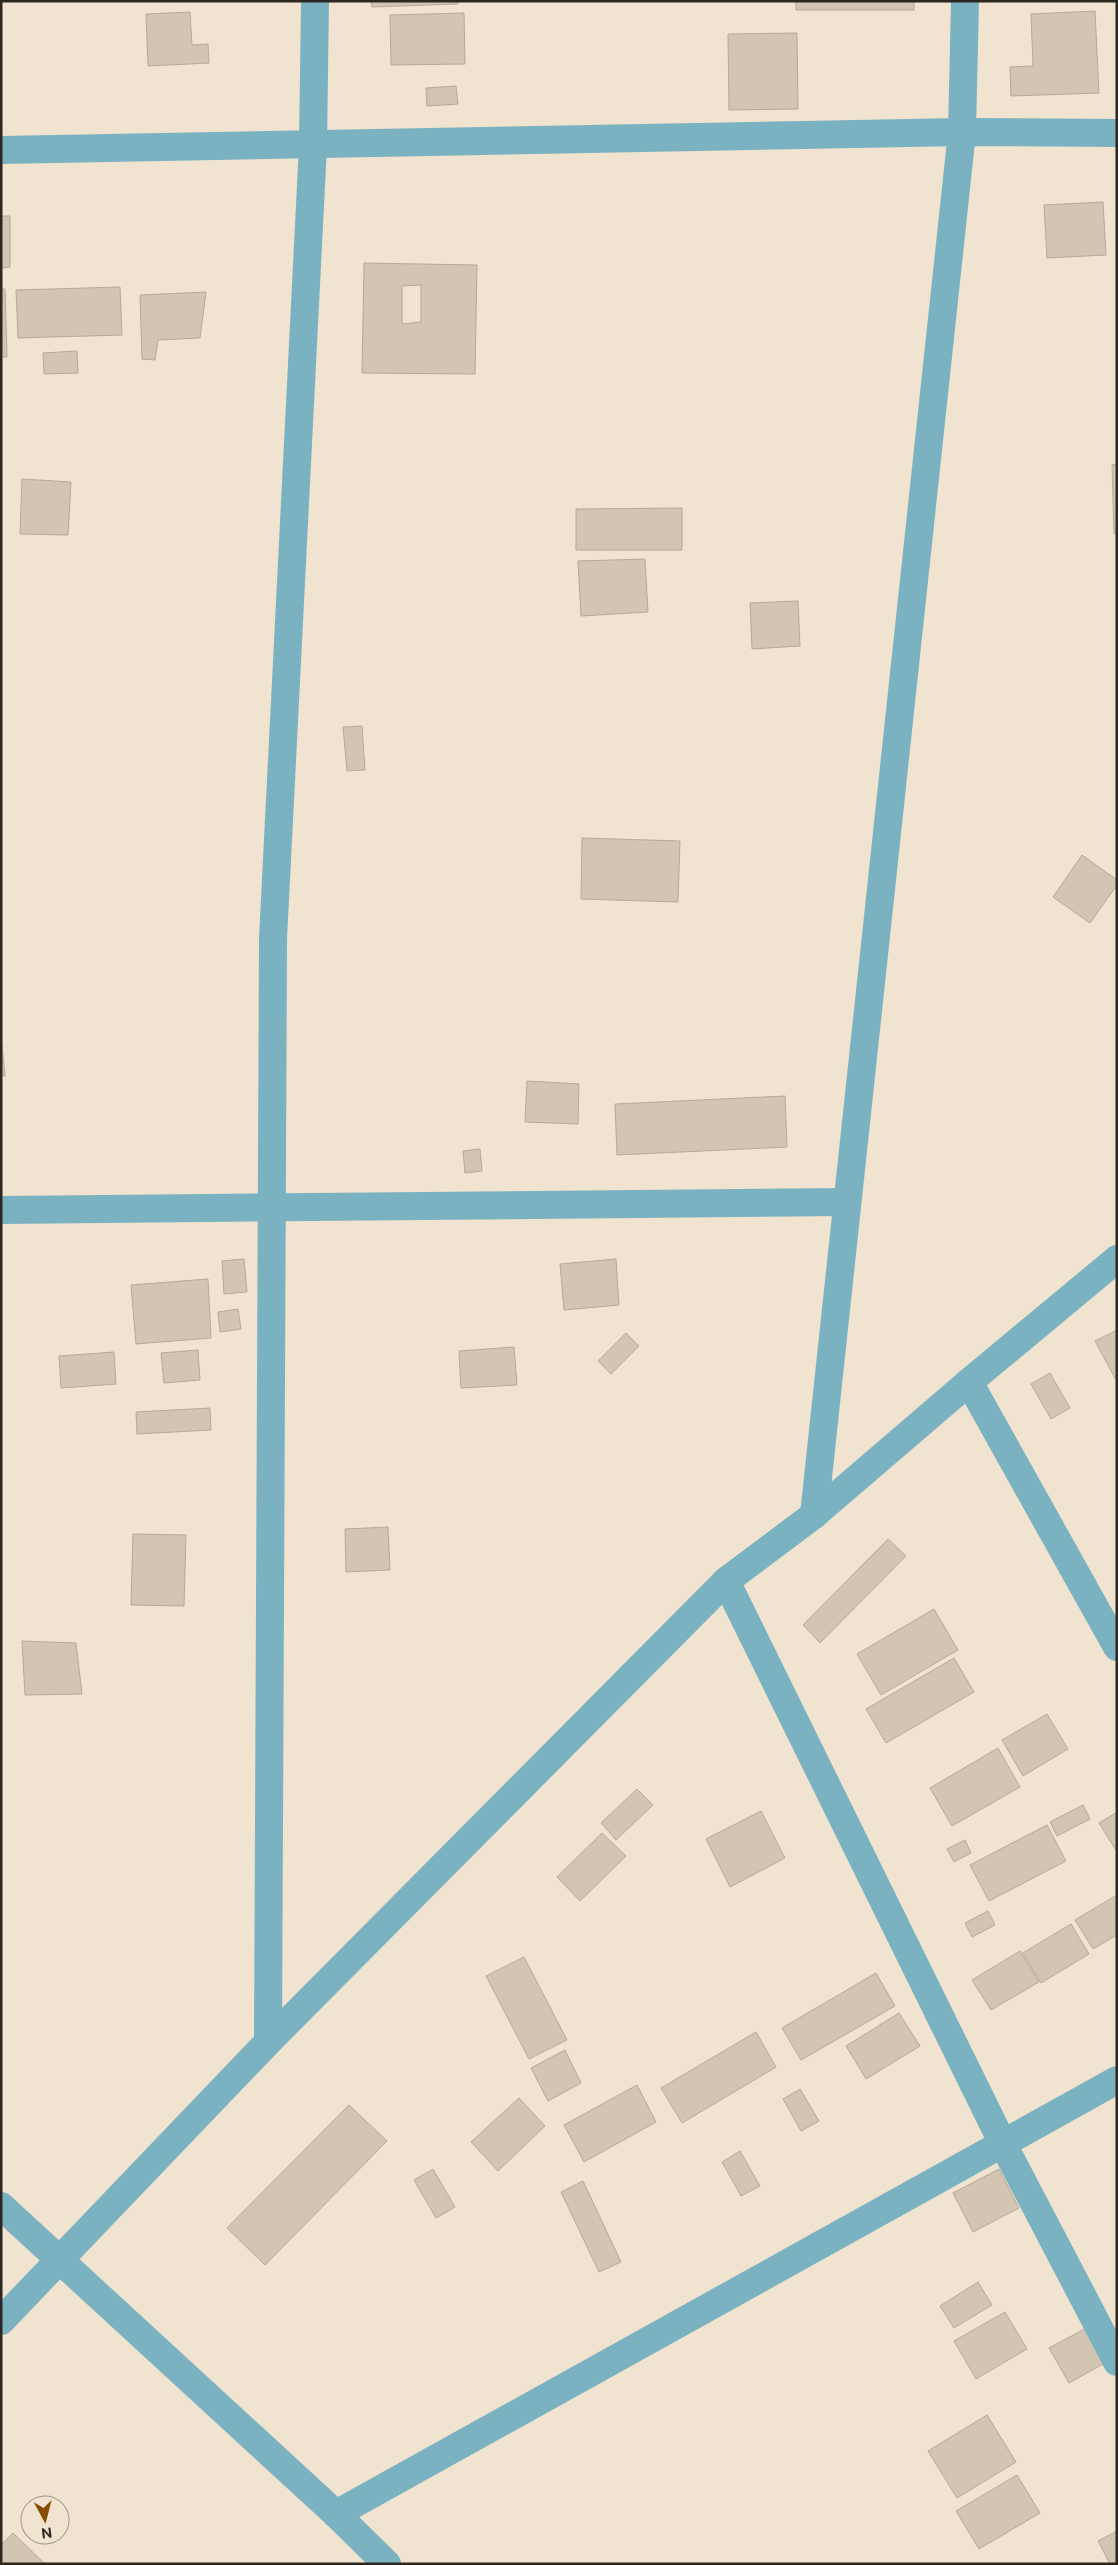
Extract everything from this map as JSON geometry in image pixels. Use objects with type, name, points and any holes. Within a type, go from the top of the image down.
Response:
[{"type":"street","points":[[268,2042],[273,939],[313,146],[315,1]]},
{"type":"street","points":[[814,1515],[962,132],[965,1]]},
{"type":"street","points":[[1,150],[313,146],[962,132],[1117,133]]},
{"type":"street","points":[[1,1210],[847,1202]]},
{"type":"street","points":[[1,2321],[268,2042],[726,1581],[814,1515],[969,1382],[1111,1267]]},
{"type":"street","points":[[969,1382],[1117,1647]]},
{"type":"street","points":[[726,1581],[1002,2144],[1117,2362]]},
{"type":"street","points":[[336,2514],[1117,2080]]},
{"type":"street","points":[[1,2206],[60,2258],[336,2514],[387,2564]]},
{"type":"building","points":[[371,1],[458,1],[458,4],[372,7]]},
{"type":"building","points":[[796,1],[914,1],[914,10],[796,10]]},
{"type":"building","points":[[1095,11],[1099,93],[1011,96],[1010,67],[1033,66],[1031,14]]},
{"type":"building","points":[[190,12],[192,45],[208,44],[209,63],[148,66],[146,14]]},
{"type":"building","points":[[464,13],[465,64],[391,65],[390,15]]},
{"type":"building","points":[[797,33],[798,109],[729,110],[728,34]]},
{"type":"building","points":[[456,86],[458,104],[427,106],[426,88]]},
{"type":"building","points":[[1103,202],[1106,255],[1047,258],[1044,205]]},
{"type":"building","points":[[1,216],[10,216],[10,267],[1,268]]},
{"type":"building","points":[[364,263],[477,265],[475,374],[362,373]],"holes":[[[421,285],[421,322],[402,324],[402,286]]]},
{"type":"building","points":[[120,287],[122,335],[18,338],[16,290]]},
{"type":"building","points":[[1,289],[5,289],[7,357],[1,357]]},
{"type":"building","points":[[206,292],[200,338],[158,340],[155,360],[142,359],[140,295]]},
{"type":"building","points":[[77,351],[78,373],[44,374],[43,353]]},
{"type":"building","points":[[1117,464],[1117,534],[1114,534],[1112,465]]},
{"type":"building","points":[[22,479],[71,482],[68,535],[20,534]]},
{"type":"building","points":[[682,508],[682,550],[576,550],[576,509]]},
{"type":"building","points":[[645,559],[648,612],[581,616],[578,561]]},
{"type":"building","points":[[798,601],[800,646],[752,649],[750,603]]},
{"type":"building","points":[[362,726],[365,770],[347,771],[343,727]]},
{"type":"building","points":[[582,838],[680,841],[678,902],[581,899]]},
{"type":"building","points":[[1082,855],[1117,880],[1117,885],[1090,923],[1053,897]]},
{"type":"building","points":[[1,1036],[5,1076],[1,1076]]},
{"type":"building","points":[[527,1081],[579,1084],[578,1124],[525,1122]]},
{"type":"building","points":[[785,1096],[787,1147],[617,1155],[615,1104]]},
{"type":"building","points":[[480,1149],[482,1171],[465,1173],[463,1151]]},
{"type":"building","points":[[244,1259],[247,1292],[224,1294],[222,1261]]},
{"type":"building","points":[[616,1259],[619,1305],[564,1310],[560,1264]]},
{"type":"building","points":[[208,1279],[211,1338],[136,1344],[131,1285]]},
{"type":"building","points":[[238,1309],[241,1329],[220,1332],[218,1312]]},
{"type":"building","points":[[1117,1330],[1117,1380],[1116,1380],[1095,1341]]},
{"type":"building","points":[[626,1333],[639,1346],[611,1374],[598,1361]]},
{"type":"building","points":[[514,1347],[517,1385],[461,1388],[459,1351]]},
{"type":"building","points":[[198,1350],[200,1380],[164,1383],[161,1353]]},
{"type":"building","points":[[114,1352],[116,1384],[61,1388],[59,1356]]},
{"type":"building","points":[[1050,1373],[1070,1408],[1051,1419],[1031,1384]]},
{"type":"building","points":[[210,1408],[211,1430],[137,1434],[136,1412]]},
{"type":"building","points":[[388,1527],[390,1570],[346,1572],[345,1529]]},
{"type":"building","points":[[133,1534],[186,1535],[184,1606],[131,1605]]},
{"type":"building","points":[[888,1539],[906,1556],[820,1643],[803,1625]]},
{"type":"building","points":[[934,1609],[958,1650],[881,1695],[857,1654]]},
{"type":"building","points":[[22,1641],[76,1643],[82,1694],[25,1695]]},
{"type":"building","points":[[954,1658],[974,1692],[886,1743],[866,1709]]},
{"type":"building","points":[[1047,1714],[1068,1749],[1023,1776],[1002,1740]]},
{"type":"building","points":[[998,1748],[1020,1787],[952,1826],[930,1788]]},
{"type":"building","points":[[637,1789],[653,1805],[616,1840],[601,1823]]},
{"type":"building","points":[[1083,1805],[1090,1819],[1057,1836],[1050,1822]]},
{"type":"building","points":[[761,1811],[785,1858],[730,1887],[706,1839]]},
{"type":"building","points":[[1117,1812],[1117,1852],[1099,1823]]},
{"type":"building","points":[[1047,1825],[1066,1861],[989,1901],[970,1865]]},
{"type":"building","points":[[602,1833],[626,1856],[580,1901],[557,1877]]},
{"type":"building","points":[[965,1840],[971,1853],[954,1862],[947,1849]]},
{"type":"building","points":[[1117,1895],[1117,1935],[1093,1949],[1075,1920]]},
{"type":"building","points":[[988,1911],[995,1925],[972,1937],[965,1923]]},
{"type":"building","points":[[1071,1924],[1089,1954],[1041,1983],[1023,1953]]},
{"type":"building","points":[[1020,1951],[1039,1982],[991,2010],[972,1980]]},
{"type":"building","points":[[524,1957],[567,2040],[529,2059],[486,1976]]},
{"type":"building","points":[[876,1973],[895,2006],[801,2060],[782,2028]]},
{"type":"building","points":[[899,2013],[920,2046],[866,2079],[846,2046]]},
{"type":"building","points":[[756,2032],[776,2067],[682,2123],[661,2088]]},
{"type":"building","points":[[565,2050],[581,2083],[548,2101],[531,2068]]},
{"type":"building","points":[[637,2085],[656,2122],[584,2162],[564,2125]]},
{"type":"building","points":[[800,2089],[819,2121],[801,2131],[783,2099]]},
{"type":"building","points":[[519,2098],[545,2126],[498,2171],[471,2142]]},
{"type":"building","points":[[349,2105],[387,2141],[265,2265],[227,2228]]},
{"type":"building","points":[[740,2151],[760,2186],[741,2196],[722,2162]]},
{"type":"building","points":[[433,2169],[455,2207],[436,2218],[414,2180]]},
{"type":"building","points":[[999,2169],[1019,2208],[973,2232],[953,2193]]},
{"type":"building","points":[[583,2181],[621,2262],[599,2272],[561,2192]]},
{"type":"building","points":[[978,2282],[992,2305],[954,2328],[940,2306]]},
{"type":"building","points":[[1005,2312],[1027,2349],[976,2379],[954,2341]]},
{"type":"building","points":[[1092,2325],[1112,2359],[1069,2383],[1049,2348]]},
{"type":"building","points":[[987,2415],[1016,2462],[957,2498],[928,2451]]},
{"type":"building","points":[[1017,2475],[1040,2513],[979,2549],[956,2511]]},
{"type":"building","points":[[1117,2531],[1117,2564],[1110,2564],[1098,2541]]},
{"type":"building","points":[[13,2533],[20,2540],[20,2545],[25,2545],[45,2564],[1,2564],[1,2545]]}]
